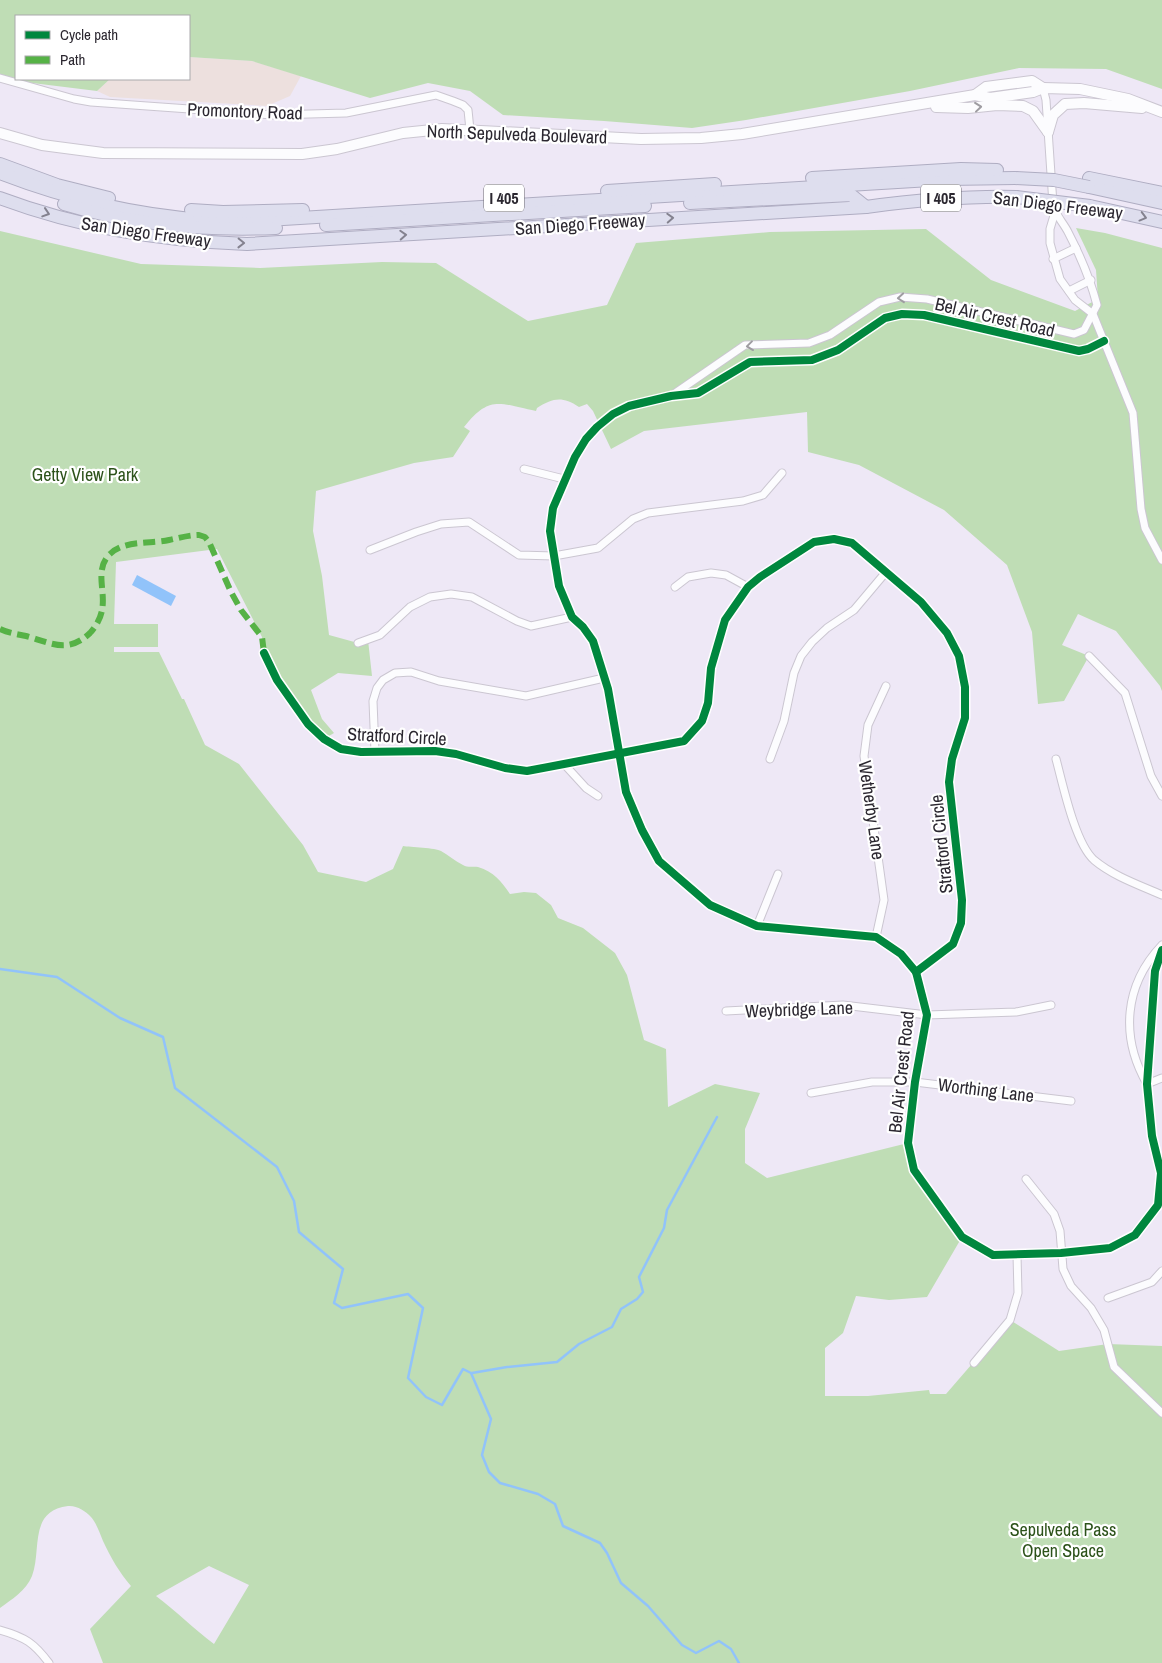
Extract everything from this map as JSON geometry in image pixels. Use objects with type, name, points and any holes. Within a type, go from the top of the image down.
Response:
[{"type":"highway","name":"San Diego Freeway","points":[[0,164],[57,184],[122,201],[223,212],[295,210],[926,171],[1014,174],[1089,182],[1162,193]]},
{"type":"highway","points":[[0,174],[78,200],[112,207],[207,220],[267,220],[1014,174]]},
{"type":"highway","points":[[0,182],[32,195],[118,218],[186,227],[234,230],[851,195],[866,207]]},
{"type":"highway","points":[[1089,182],[1162,203]]},
{"type":"highway","name":"San Diego Freeway","points":[[0,198],[72,221],[106,229],[178,240],[247,244],[866,207],[960,197],[1016,197],[1090,206],[1162,222]]},
{"type":"main road","name":"North Sepulveda Boulevard","points":[[0,133],[42,145],[103,153],[285,155],[319,153],[403,133],[442,129],[683,140],[727,136],[975,95],[990,98],[1033,92],[1043,88],[1112,94],[1161,111]]},
{"type":"main road","points":[[1048,132],[1053,115],[1061,106],[1073,102],[1161,111]]},
{"type":"main road","points":[[912,106],[968,108],[998,104],[1024,106],[1033,111],[1048,132]]},
{"type":"street","name":"Promontory Road","points":[[0,78],[74,99],[92,102],[273,115],[346,113],[436,96],[463,105],[468,110],[470,130]]},
{"type":"street","points":[[1043,88],[1046,100],[1053,204],[1055,212],[1063,222],[1091,280],[1097,305],[1093,314]]},
{"type":"street","points":[[1055,212],[1050,236],[1053,259],[1060,279],[1075,300],[1093,314],[1133,413],[1140,509],[1145,528],[1162,560]]},
{"type":"street","points":[[1053,259],[1076,248]]},
{"type":"street","points":[[1069,291],[1091,280]]},
{"type":"street","name":"Bel Air Crest Road","points":[[671,396],[745,345],[809,343],[830,335],[878,302],[900,297],[927,298],[1074,334],[1084,330],[1093,314]]},
{"type":"street","name":"Bel Air Crest Road","points":[[1104,341],[1078,352],[924,315],[902,314],[885,318],[838,350],[812,360],[750,362],[698,393],[671,396],[629,406],[613,414],[597,427],[586,439],[564,480],[553,508],[550,531],[559,586],[572,617],[584,627],[593,641],[608,689],[626,792],[642,830],[659,861],[710,905],[757,926],[876,937],[901,954],[916,972],[927,1015],[915,1082],[908,1143],[914,1170],[962,1237],[992,1255],[1017,1256],[1110,1248],[1135,1235],[1160,1206],[1161,1173],[1152,1136],[1147,1084],[1162,950]]},
{"type":"street","points":[[524,468],[564,480]]},
{"type":"street","points":[[370,550],[441,524],[469,522],[519,554],[554,556],[598,548],[633,518],[648,513],[743,501],[762,495],[782,473]]},
{"type":"street","name":"Stratford Circle","points":[[264,653],[277,680],[308,724],[324,739],[340,749],[361,752],[442,752],[456,754],[505,768],[527,771],[620,754],[684,740],[702,721],[708,703],[711,668],[716,646],[726,620],[748,586],[814,542],[834,539],[852,543],[921,602],[947,633],[959,656],[965,687],[965,718],[952,759],[949,782],[962,900],[960,923],[952,944],[916,972]]},
{"type":"street","points":[[770,759],[784,721],[794,674],[801,656],[827,628],[854,610],[886,572]]},
{"type":"street","points":[[674,587],[688,577],[711,573],[726,574],[748,586]]},
{"type":"street","points":[[358,643],[380,635],[410,607],[430,597],[451,594],[472,597],[517,622],[531,626],[572,617]]},
{"type":"street","points":[[1089,656],[1125,693],[1151,776],[1162,796]]},
{"type":"street","points":[[375,752],[373,701],[377,688],[383,680],[395,673],[403,672],[439,681],[526,696],[604,678]]},
{"type":"street","name":"Wetherby Lane","points":[[876,937],[884,900],[864,756],[868,726],[886,686]]},
{"type":"street","points":[[1056,759],[1080,838],[1092,858],[1110,871],[1162,895]]},
{"type":"street","points":[[564,764],[586,788],[598,796]]},
{"type":"street","points":[[757,926],[778,874]]},
{"type":"street","name":"Bel Air Crest Road","points":[[1147,1084],[1138,1067],[1132,1049],[1129,1030],[1130,1010],[1136,985],[1141,974],[1162,945]]},
{"type":"street","name":"Weybridge Lane","points":[[726,1011],[843,1005],[927,1015],[1016,1012],[1050,1005]]},
{"type":"street","points":[[1147,1084],[1162,1078]]},
{"type":"street","name":"Worthing Lane","points":[[811,1093],[872,1082],[915,1082],[1071,1100]]},
{"type":"street","points":[[1026,1178],[1054,1214],[1060,1231],[1063,1269],[1071,1286],[1091,1308],[1104,1330],[1114,1367],[1162,1413]]},
{"type":"street","points":[[974,1363],[1010,1320],[1018,1292],[1017,1256]]},
{"type":"street","points":[[1108,1298],[1152,1282],[1162,1272]]},
{"type":"street","points":[[0,1630],[17,1635],[36,1646],[49,1663]]},
{"type":"shaded area","points":[[190,57],[252,61],[301,76],[290,96],[267,106],[110,97],[97,91],[109,80],[190,80]]},
{"type":"green space","points":[[0,0],[1162,0],[1162,89],[1106,69],[1019,68],[910,91],[692,128],[503,115],[470,91],[428,83],[370,98],[252,61],[190,57],[190,15],[15,15],[15,80],[109,80],[97,91],[0,79]]},
{"type":"green space","points":[[1076,228],[1105,233],[1162,248],[1162,691],[1116,631],[1078,614],[1062,645],[1089,656],[1064,701],[1038,704],[1032,632],[1007,565],[944,510],[859,465],[808,452],[807,412],[644,431],[611,449],[593,411],[587,404],[579,407],[562,400],[553,400],[537,408],[536,411],[504,404],[489,406],[481,410],[464,427],[470,431],[453,457],[414,463],[316,491],[313,531],[322,576],[329,635],[358,643],[368,640],[372,676],[338,673],[311,690],[322,719],[334,733],[324,739],[308,724],[264,653],[262,637],[217,549],[116,562],[114,624],[158,624],[158,647],[114,647],[114,652],[159,652],[182,699],[184,699],[205,745],[239,764],[303,845],[318,872],[366,882],[393,869],[403,846],[438,850],[465,866],[478,867],[493,874],[510,894],[536,893],[551,905],[558,918],[583,928],[615,953],[627,975],[644,1040],[666,1049],[668,1107],[715,1084],[760,1093],[745,1129],[745,1163],[767,1178],[908,1143],[914,1170],[962,1237],[927,1297],[889,1300],[856,1296],[843,1333],[825,1348],[825,1396],[868,1396],[929,1390],[930,1394],[946,1394],[1010,1320],[1059,1351],[1108,1344],[1162,1346],[1162,1663],[103,1663],[90,1629],[131,1586],[112,1559],[93,1520],[84,1511],[71,1506],[55,1509],[47,1515],[39,1533],[32,1576],[18,1594],[0,1608],[0,231],[141,264],[260,268],[382,262],[436,263],[528,321],[607,305],[636,243],[770,232],[926,229],[991,280],[1075,311],[1098,299],[1096,270]],"holes":[[[209,1566],[249,1585],[214,1644],[156,1596]]]},
{"type":"water","points":[[137,575],[176,596],[171,606],[132,585]]},
{"type":"waterway","points":[[0,969],[57,977],[120,1018],[163,1037],[175,1088],[277,1167],[294,1201],[299,1232],[343,1269],[334,1303],[342,1308],[408,1294],[423,1308],[408,1378],[426,1397],[442,1405],[463,1369],[471,1373],[491,1419],[482,1455],[489,1472],[500,1483],[538,1494],[555,1504],[563,1526],[600,1543],[607,1553],[621,1583],[648,1606],[682,1645],[696,1653],[719,1641],[731,1649],[739,1663]]},
{"type":"waterway","points":[[472,1373],[557,1362],[579,1344],[612,1327],[621,1309],[637,1299],[643,1292],[639,1277],[664,1228],[667,1210],[717,1117]]},
{"type":"marked path","points":[[0,629],[51,644],[67,645],[74,643],[90,633],[99,619],[103,603],[101,573],[105,560],[110,554],[130,544],[199,535],[205,537],[209,542],[241,610],[262,637],[264,653]]},
{"type":"cycle path","points":[[1104,341],[1079,351],[924,315],[902,314],[885,318],[838,350],[812,360],[750,362],[698,393],[671,396],[629,406],[613,414],[597,427],[586,439],[575,457],[553,508],[550,531],[559,586],[572,617],[583,627],[593,641],[608,689],[626,792],[642,830],[659,861],[710,905],[757,926],[876,937],[901,954],[916,972],[927,1015],[915,1082],[908,1143],[914,1170],[962,1237],[993,1255],[1061,1253],[1110,1248],[1135,1235],[1158,1205],[1161,1173],[1152,1136],[1147,1084],[1155,971],[1162,950]]},
{"type":"cycle path","points":[[264,653],[277,680],[308,724],[324,739],[341,749],[361,752],[435,751],[456,754],[505,768],[527,771],[684,741],[702,721],[708,703],[711,668],[725,620],[748,587],[760,577],[814,542],[834,539],[852,543],[921,602],[947,633],[959,656],[965,687],[965,718],[952,759],[949,782],[962,900],[961,923],[953,944],[916,972]]},
{"type":"park label","name":"Getty View Park","points":[[85,474]]},
{"type":"park label","name":"Sepulveda Pass Open Space","points":[[1063,1539]]}]
